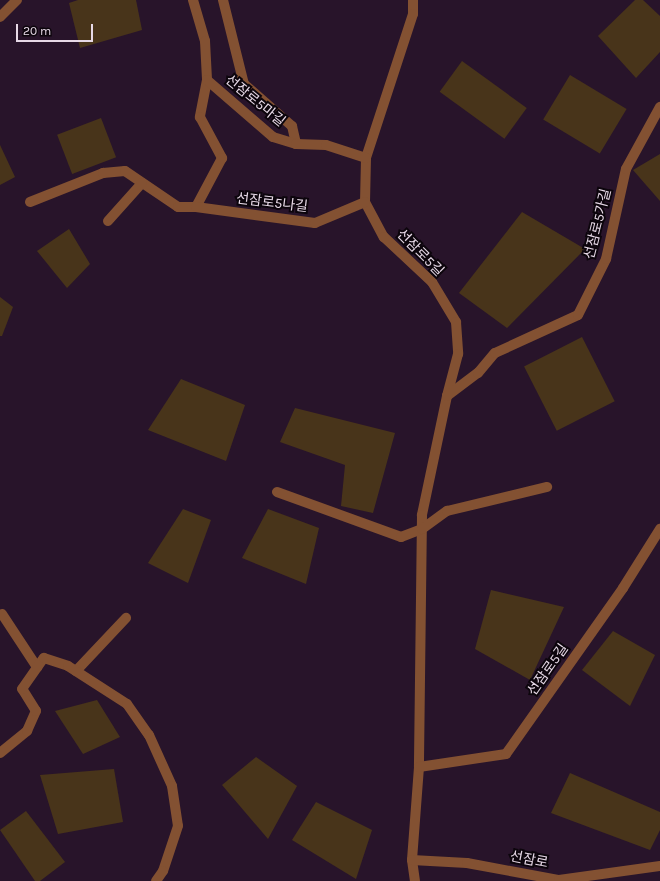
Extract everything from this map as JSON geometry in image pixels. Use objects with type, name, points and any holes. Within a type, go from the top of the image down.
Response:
[{"type":"street","points":[[0,17],[17,0]]},
{"type":"street","name":"선잠로5마길","points":[[193,0],[205,41],[207,80],[273,137],[296,144],[326,145],[366,158]]},
{"type":"street","points":[[223,0],[244,84],[292,126],[296,144]]},
{"type":"street","name":"선잠로5길","points":[[412,860],[419,767],[422,515],[447,396],[458,354],[456,322],[432,282],[384,237],[365,202],[366,158],[413,14],[413,0]]},
{"type":"street","points":[[196,207],[222,158],[200,117],[207,80]]},
{"type":"street","name":"선잠로5가길","points":[[447,396],[478,373],[495,352],[578,315],[606,259],[626,170],[660,107]]},
{"type":"street","name":"선잠로5나길","points":[[30,202],[103,173],[125,171],[178,207],[196,207],[315,223],[365,202]]},
{"type":"street","points":[[108,221],[142,183]]},
{"type":"street","points":[[277,492],[401,537],[422,529],[448,511],[546,487]]},
{"type":"street","name":"선잠로5길","points":[[419,767],[506,754],[623,588],[660,529]]},
{"type":"street","points":[[2,614],[37,667]]},
{"type":"street","points":[[76,671],[126,618]]},
{"type":"street","points":[[0,753],[27,730],[36,711],[22,689],[44,658],[76,671],[127,704],[149,735],[172,786],[178,826],[163,871],[156,881]]},
{"type":"street","points":[[412,860],[415,881]]},
{"type":"street","name":"선잠로","points":[[412,860],[467,863],[560,880],[660,866]]},
{"type":"building","points":[[78,0],[136,0],[142,30],[80,48],[69,3]]},
{"type":"building","points":[[635,0],[643,0],[660,16],[660,52],[636,78],[598,36]]},
{"type":"building","points":[[462,61],[527,108],[504,139],[440,92]]},
{"type":"building","points":[[570,75],[627,109],[600,154],[543,120]]},
{"type":"building","points":[[101,118],[116,157],[72,174],[57,135]]},
{"type":"building","points":[[0,145],[15,177],[0,185]]},
{"type":"building","points":[[660,154],[660,201],[633,170]]},
{"type":"building","points":[[522,212],[585,249],[507,328],[459,293]]},
{"type":"building","points":[[69,229],[90,264],[67,288],[37,251]]},
{"type":"building","points":[[0,297],[13,307],[2,336],[0,336]]},
{"type":"building","points":[[582,337],[615,401],[557,431],[524,367]]},
{"type":"building","points":[[181,379],[245,405],[226,461],[148,430]]},
{"type":"building","points":[[295,408],[395,433],[373,513],[341,506],[345,465],[280,442]]},
{"type":"building","points":[[183,509],[211,520],[188,583],[148,563]]},
{"type":"building","points":[[268,509],[319,528],[306,584],[242,558]]},
{"type":"building","points":[[491,590],[564,607],[530,680],[475,649]]},
{"type":"building","points":[[613,631],[655,655],[630,706],[582,670]]},
{"type":"building","points":[[97,700],[120,737],[83,754],[55,711]]},
{"type":"building","points":[[256,757],[297,786],[268,839],[222,785]]},
{"type":"building","points":[[114,769],[123,822],[58,834],[40,775]]},
{"type":"building","points":[[570,773],[660,812],[660,830],[650,850],[551,813]]},
{"type":"building","points":[[316,802],[372,830],[356,879],[292,840]]},
{"type":"building","points":[[26,811],[65,862],[40,881],[35,881],[0,830]]}]
